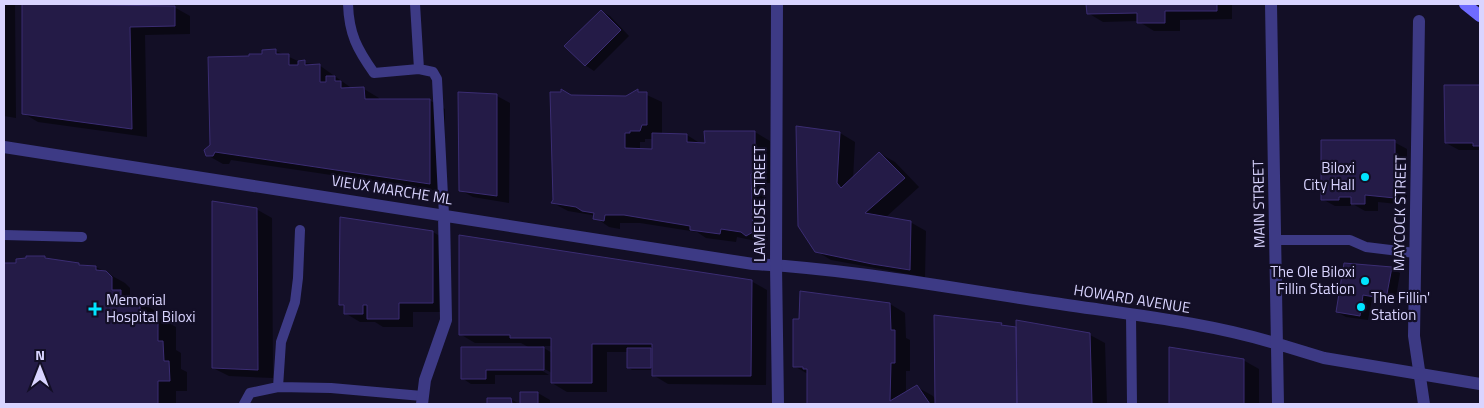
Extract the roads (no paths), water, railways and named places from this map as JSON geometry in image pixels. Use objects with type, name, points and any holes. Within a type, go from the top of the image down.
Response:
[{"type":"main road","points":[[1465,4],[1480,16]]},
{"type":"street","name":"LAMEUSE STREET","points":[[777,4],[776,265],[778,404]]},
{"type":"street","name":"MAIN STREET","points":[[1271,4],[1278,404]]},
{"type":"street","name":"MAYCOCK STREET","points":[[1419,21],[1414,336],[1424,404]]},
{"type":"street","name":"VIEUX MARCHE ML","points":[[4,147],[753,264],[776,265]]},
{"type":"street","points":[[422,400],[425,380],[446,320],[444,215]]},
{"type":"street","name":"HOWARD AVENUE","points":[[776,265],[815,267],[1239,332],[1324,358],[1480,384]]},
{"type":"lane","points":[[348,4],[352,35],[360,55],[374,73],[419,69],[433,72],[437,79],[444,215]]},
{"type":"lane","points":[[415,4],[419,69]]},
{"type":"lane","points":[[278,387],[281,342],[295,302],[300,230]]},
{"type":"lane","points":[[4,234],[82,237]]},
{"type":"lane","points":[[1276,240],[1350,240],[1366,247],[1415,253]]},
{"type":"lane","points":[[1131,315],[1132,404]]},
{"type":"lane","points":[[244,404],[250,393],[278,387],[331,388],[422,400]]},
{"type":"place","name":"Biloxi City Hall","points":[[1365,177]]},
{"type":"place","name":"The Ole Biloxi Fillin Station","points":[[1365,281]]},
{"type":"place","name":"The Fillin' Station","points":[[1361,307]]},
{"type":"place","name":"Memorial Hospital Biloxi","points":[[95,309]]}]
